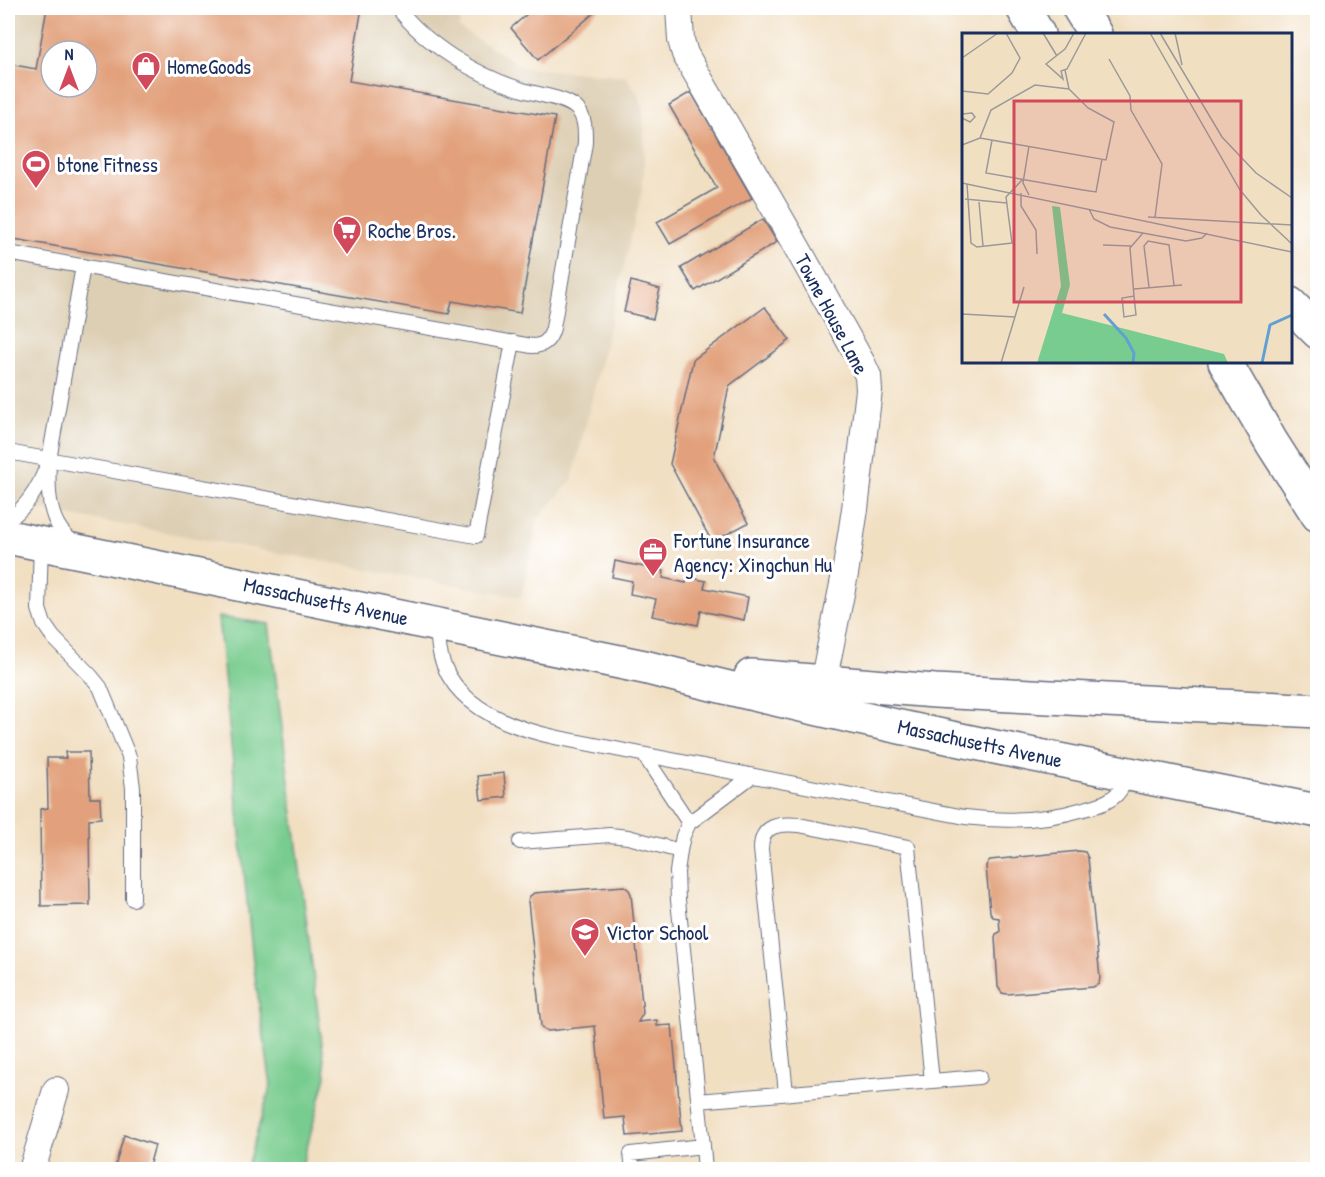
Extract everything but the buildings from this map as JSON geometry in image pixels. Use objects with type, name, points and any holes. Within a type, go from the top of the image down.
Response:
[{"type":"main road","points":[[1023,8],[1037,33]]},
{"type":"main road","points":[[1079,8],[1094,33]]},
{"type":"main road","points":[[1292,306],[1317,332]]},
{"type":"main road","points":[[1226,363],[1317,515]]},
{"type":"main road","name":"Massachusetts Avenue","points":[[8,537],[644,667],[808,707],[1317,811]]},
{"type":"main road","name":"Massachusetts Avenue","points":[[644,667],[935,691],[1317,711]]},
{"type":"street","name":"Towne House Lane","points":[[679,8],[681,40],[685,54],[790,235],[868,376],[869,390],[855,509],[845,574],[823,683]]},
{"type":"street","points":[[32,1170],[56,1090]]},
{"type":"lane","points":[[8,253],[513,342],[538,346],[544,344],[551,335],[585,143],[583,119],[580,112],[569,104],[508,85],[485,75],[420,32],[398,8]]},
{"type":"lane","points":[[83,266],[49,460],[48,485],[56,522],[61,531],[86,552]]},
{"type":"lane","points":[[8,453],[476,536],[513,342]]},
{"type":"lane","points":[[8,520],[26,505],[36,491],[49,460]]},
{"type":"lane","points":[[41,543],[38,601],[40,616],[53,637],[100,687],[129,757],[133,788],[133,898]]},
{"type":"lane","points":[[437,624],[439,648],[444,665],[456,686],[490,714],[511,725],[535,733],[965,817],[993,820],[1017,821],[1068,814],[1105,802],[1122,788],[1129,774]]},
{"type":"lane","points":[[645,755],[689,823]]},
{"type":"lane","points":[[705,1170],[677,872],[683,836],[689,823],[752,776]]},
{"type":"lane","points":[[786,1094],[761,849],[765,832],[783,824],[799,825],[908,847],[932,1081]]},
{"type":"lane","points":[[520,842],[610,836],[628,837],[680,851]]},
{"type":"lane","points":[[698,1101],[979,1077]]},
{"type":"lane","points":[[633,1170],[631,1154],[703,1146]]},
{"type":"shaded area","points":[[8,8],[460,8],[459,28],[525,68],[626,77],[637,92],[642,104],[644,169],[641,195],[572,480],[538,519],[521,597],[8,504]]},
{"type":"green space","points":[[218,617],[269,624],[326,1076],[301,1169],[246,1169],[271,1085],[254,970]]},
{"type":"place","name":"HomeGoods","points":[[146,92]]},
{"type":"place","name":"btone Fitness","points":[[36,190]]},
{"type":"place","name":"Roche Bros.","points":[[347,256]]},
{"type":"place","name":"Fortune Insurance Agency: Xingchun Hu","points":[[653,578]]},
{"type":"place","name":"Victor School","points":[[585,958]]}]
